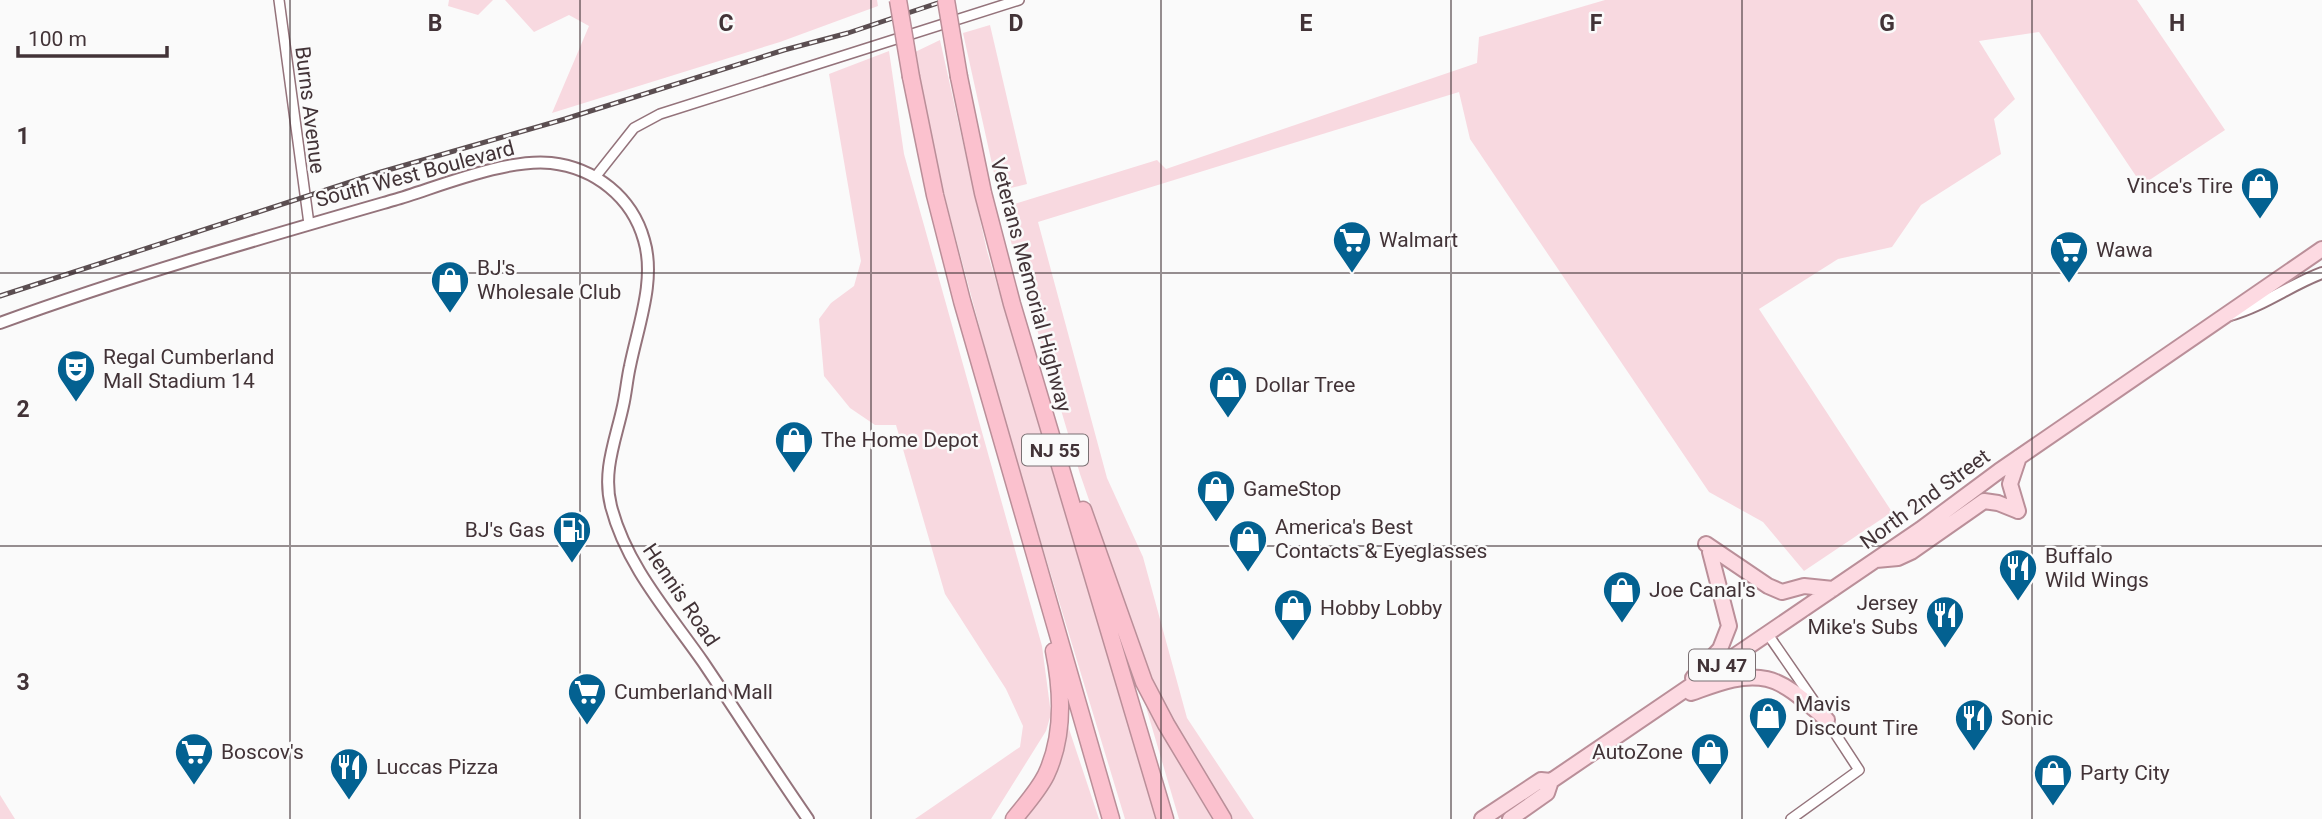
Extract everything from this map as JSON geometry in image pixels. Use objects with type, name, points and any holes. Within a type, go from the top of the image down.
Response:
[{"type":"highway","name":"NJ 55","points":[[898,0],[911,77],[939,208],[1008,465],[1111,819]]},
{"type":"highway","name":"Veterans Memorial Highway","points":[[946,0],[983,193],[1023,344],[1165,819]]},
{"type":"highway","points":[[1023,344],[1144,682],[1223,819]]},
{"type":"highway","points":[[1008,465],[1055,655],[1059,696],[1058,738],[1050,765],[1037,789],[1014,819]]},
{"type":"main road","name":"North 2nd Street","points":[[1510,819],[1547,793],[1551,781],[1833,589],[2019,457],[2322,249]]},
{"type":"main road","points":[[1875,560],[1898,558],[1911,552],[1984,501],[1998,503],[2018,512],[2010,484],[2019,457]]},
{"type":"main road","points":[[1676,697],[1720,649],[1730,626],[1708,548],[1782,592],[1804,586],[1833,589]]},
{"type":"main road","points":[[1676,697],[1735,679],[1767,679],[1785,687],[1827,720]]},
{"type":"main road","name":"North 2nd Street","points":[[1482,819],[1541,780],[1551,781]]},
{"type":"street","name":"Burns Avenue","points":[[279,0],[309,224]]},
{"type":"street","points":[[596,176],[634,128],[660,114],[1018,0]]},
{"type":"street","name":"South West Boulevard","points":[[0,323],[309,224],[521,163],[551,163],[576,168],[596,176]]},
{"type":"street","name":"Hennis Road","points":[[596,176],[617,193],[634,216],[645,241],[649,265],[647,290],[610,458],[609,499],[620,536],[638,571],[808,819]]},
{"type":"street","points":[[2224,316],[2246,311],[2322,273]]},
{"type":"street","points":[[1767,633],[1859,770],[1791,819]]},
{"type":"shaded area","points":[[449,0],[493,0],[478,15],[448,6]]},
{"type":"shaded area","points":[[505,0],[877,0],[878,6],[780,42],[552,113],[589,26],[569,15],[534,32]]},
{"type":"shaded area","points":[[1605,0],[2137,0],[2225,130],[2142,185],[2039,32],[1979,41],[2015,99],[1994,119],[2001,154],[1921,205],[1892,247],[1838,259],[1759,309],[1892,512],[1804,571],[1763,522],[1709,492],[1470,139],[1459,92],[1038,222],[1107,478],[1143,557],[1187,718],[1254,819],[1232,819],[1157,692],[1131,632],[1125,604],[1080,474],[1009,235],[1015,229],[1011,205],[1157,160],[1166,169],[1477,63],[1479,37]]},
{"type":"shaded area","points":[[990,25],[1027,184],[998,191],[963,33]]},
{"type":"shaded area","points":[[940,40],[987,251],[1156,819],[1125,819],[1005,423],[929,137],[913,53]]},
{"type":"shaded area","points":[[889,51],[904,154],[1042,646],[1051,714],[1046,731],[991,819],[915,819],[1020,747],[1023,726],[1006,689],[945,594],[896,425],[875,425],[850,408],[824,376],[819,319],[831,303],[854,286],[861,261],[829,74]]},
{"type":"shaded area","points":[[1146,707],[1212,819],[1179,819]]},
{"type":"shaded area","points":[[1067,723],[1099,819],[1020,819],[1058,769]]},
{"type":"shaded area","points":[[0,795],[15,819],[0,819]]},
{"type":"railway","points":[[0,296],[381,172],[565,119],[947,0]]},
{"type":"place","name":"Vince's Tire","points":[[2260,220]]},
{"type":"place","name":"Walmart","points":[[1352,274]]},
{"type":"place","name":"Wawa","points":[[2069,284]]},
{"type":"place","name":"BJ's Wholesale Club","points":[[450,314]]},
{"type":"place","name":"Regal Cumberland Mall Stadium 14","points":[[76,403]]},
{"type":"place","name":"Dollar Tree","points":[[1228,419]]},
{"type":"place","name":"The Home Depot","points":[[794,474]]},
{"type":"place","name":"GameStop","points":[[1216,523]]},
{"type":"place","name":"BJ's Gas","points":[[572,564]]},
{"type":"place","name":"America's Best Contacts & Eyeglasses","points":[[1248,573]]},
{"type":"place","name":"Buffalo Wild Wings","points":[[2018,602]]},
{"type":"place","name":"Joe Canal's","points":[[1622,624]]},
{"type":"place","name":"Hobby Lobby","points":[[1293,642]]},
{"type":"place","name":"Jersey Mike's Subs","points":[[1945,649]]},
{"type":"place","name":"Cumberland Mall","points":[[587,726]]},
{"type":"place","name":"Mavis Discount Tire","points":[[1768,750]]},
{"type":"place","name":"Sonic","points":[[1974,752]]},
{"type":"place","name":"Boscov's","points":[[194,786]]},
{"type":"place","name":"AutoZone","points":[[1710,786]]},
{"type":"place","name":"Luccas Pizza","points":[[349,801]]},
{"type":"place","name":"Party City","points":[[2053,807]]}]
